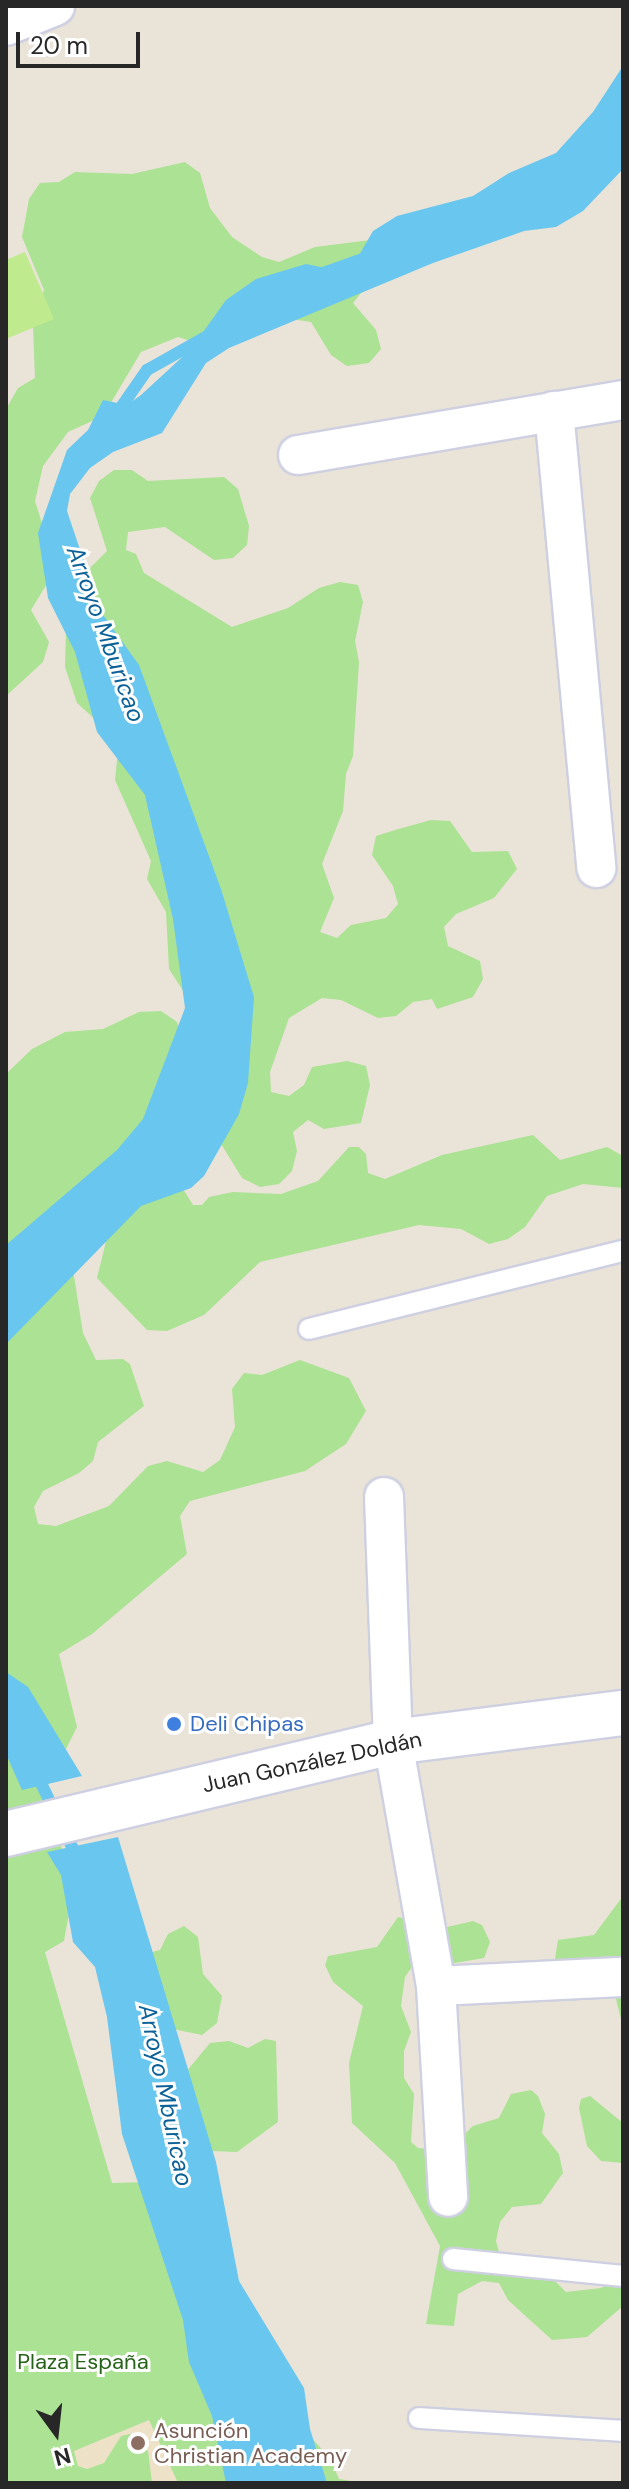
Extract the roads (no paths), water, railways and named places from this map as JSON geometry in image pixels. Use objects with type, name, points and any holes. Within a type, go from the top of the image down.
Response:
[{"type":"street","points":[[6,26],[55,6]]},
{"type":"street","points":[[298,455],[623,400]]},
{"type":"street","points":[[554,411],[596,868]]},
{"type":"street","points":[[384,1497],[393,1742],[436,1986],[448,2197]]},
{"type":"street","name":"Juan González Doldán","points":[[17,1830],[393,1742],[623,1713]]},
{"type":"street","points":[[436,1986],[623,1977]]},
{"type":"lane","points":[[309,1329],[623,1251]]},
{"type":"lane","points":[[453,2259],[623,2276]]},
{"type":"lane","points":[[419,2418],[623,2431]]},
{"type":"water","points":[[623,66],[623,169],[583,211],[556,227],[524,231],[433,263],[229,348],[206,363],[162,433],[113,452],[90,468],[70,494],[67,511],[101,612],[139,665],[221,889],[254,997],[248,1083],[239,1114],[204,1176],[191,1188],[141,1206],[6,1344],[6,1245],[117,1150],[143,1119],[185,1008],[173,919],[145,795],[97,732],[75,652],[48,598],[38,533],[67,450],[88,430],[103,400],[127,405],[141,395],[191,349],[226,300],[256,279],[306,264],[340,271],[354,264],[373,231],[397,216],[473,196],[509,173],[556,153],[593,112]]},
{"type":"water","points":[[6,1672],[28,1687],[82,1776],[22,1790],[6,1754]]},
{"type":"water","points":[[118,1837],[216,2162],[239,2281],[304,2388],[310,2429],[327,2483],[226,2483],[212,2416],[189,2362],[183,2320],[122,2134],[107,2017],[95,1967],[73,1942],[61,1875],[47,1852]]},
{"type":"waterway","name":"Arroyo Mburicao","points":[[318,275],[368,257]]},
{"type":"waterway","name":"Arroyo Mburicao","points":[[115,416],[147,370],[211,334]]},
{"type":"waterway","name":"Arroyo Mburicao","points":[[36,1773],[79,1861]]},
{"type":"place","name":"Deli Chipas","points":[[174,1724]]},
{"type":"place","name":"Asunción Christian Academy","points":[[138,2443]]},
{"type":"park label","name":"Plaza España","points":[[83,2362]]}]
